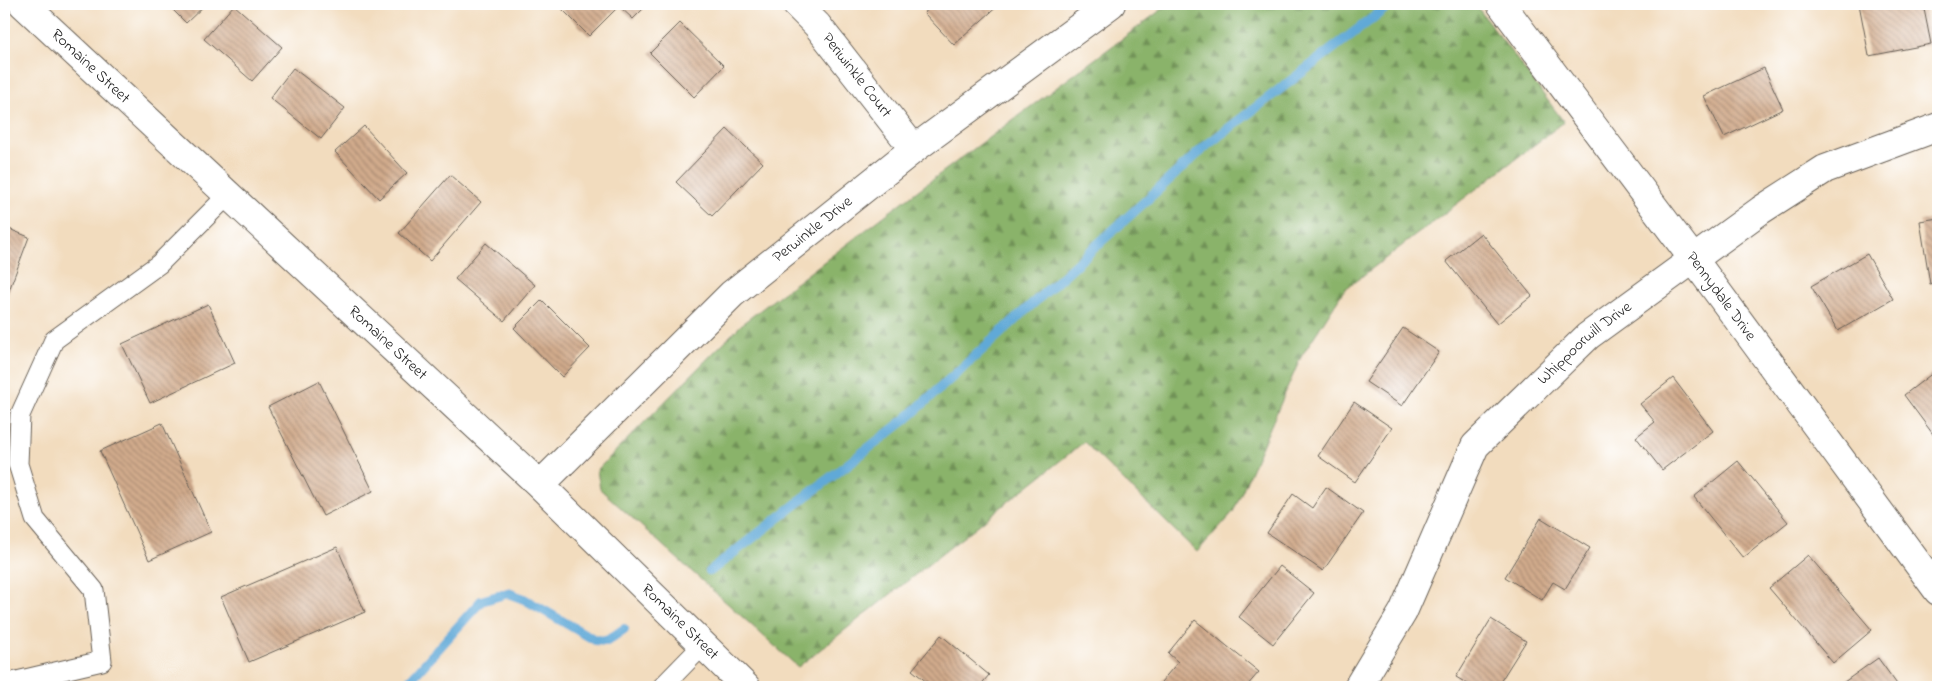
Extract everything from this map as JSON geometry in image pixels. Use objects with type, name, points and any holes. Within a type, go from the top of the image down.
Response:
[{"type":"street","name":"Romaine Street","points":[[23,4],[540,485],[746,687]]},
{"type":"street","name":"Periwinkle Court","points":[[796,4],[817,26],[914,149]]},
{"type":"street","name":"Perwinkle Drive","points":[[540,485],[732,294],[914,149],[1111,4]]},
{"type":"street","name":"Pennydale Drive","points":[[1501,4],[1694,260],[1938,592]]},
{"type":"street","name":"Whippoorwill Drive","points":[[1358,687],[1403,612],[1475,446],[1588,336],[1761,210],[1825,169],[1938,127]]},
{"type":"lane","points":[[4,684],[102,661],[94,590],[35,519],[18,464],[20,415],[54,340],[159,264],[228,195]]},
{"type":"lane","points":[[662,687],[703,645]]},
{"type":"green space","points":[[1169,4],[1475,4],[1564,122],[1344,290],[1301,357],[1233,512],[1197,552],[1084,442],[798,667],[600,489],[597,470],[743,323]]},
{"type":"building","points":[[167,4],[206,4],[186,23]]},
{"type":"building","points":[[557,4],[648,4],[633,19],[619,6],[589,36]]},
{"type":"building","points":[[935,4],[1000,4],[954,45],[924,13]]},
{"type":"building","points":[[1859,4],[1923,4],[1931,44],[1869,56]]},
{"type":"building","points":[[234,5],[282,47],[252,81],[204,39]]},
{"type":"building","points":[[680,23],[724,66],[694,97],[650,53]]},
{"type":"building","points":[[293,68],[345,108],[321,139],[270,98]]},
{"type":"building","points":[[1764,68],[1783,109],[1724,137],[1704,96]]},
{"type":"building","points":[[364,126],[407,173],[379,199],[335,152]]},
{"type":"building","points":[[727,129],[763,163],[712,216],[676,182]]},
{"type":"building","points":[[450,175],[481,202],[430,261],[399,233]]},
{"type":"building","points":[[1938,218],[1938,282],[1930,284],[1920,221]]},
{"type":"building","points":[[4,227],[29,237],[4,304]]},
{"type":"building","points":[[1481,233],[1532,296],[1497,324],[1446,261]]},
{"type":"building","points":[[486,243],[535,285],[504,321],[455,279]]},
{"type":"building","points":[[1867,254],[1893,299],[1838,331],[1811,286]]},
{"type":"building","points":[[542,300],[590,348],[562,377],[514,328]]},
{"type":"building","points":[[208,304],[235,363],[150,403],[122,344]]},
{"type":"building","points":[[1403,328],[1439,352],[1402,406],[1366,382]]},
{"type":"building","points":[[1938,369],[1938,441],[1904,395]]},
{"type":"building","points":[[1673,378],[1713,431],[1662,470],[1636,437],[1655,422],[1640,404]]},
{"type":"building","points":[[319,381],[373,491],[323,516],[268,407]]},
{"type":"building","points":[[1354,402],[1392,428],[1355,482],[1318,456]]},
{"type":"building","points":[[162,423],[211,532],[149,560],[100,451]]},
{"type":"building","points":[[1738,461],[1788,522],[1743,558],[1694,497]]},
{"type":"building","points":[[1326,487],[1363,513],[1323,571],[1267,533],[1293,494],[1312,508]]},
{"type":"building","points":[[1541,518],[1590,548],[1565,589],[1553,582],[1542,600],[1505,577]]},
{"type":"building","points":[[337,547],[365,612],[249,662],[221,597]]},
{"type":"building","points":[[1808,555],[1872,630],[1833,663],[1769,588]]},
{"type":"building","points":[[1280,566],[1314,593],[1273,644],[1239,617]]},
{"type":"building","points":[[1491,619],[1526,641],[1497,687],[1473,687],[1456,677]]},
{"type":"building","points":[[1195,620],[1259,672],[1246,687],[1168,687],[1161,682],[1178,662],[1168,653]]},
{"type":"building","points":[[941,635],[989,675],[979,687],[933,687],[912,670]]},
{"type":"building","points":[[1878,658],[1899,687],[1837,687]]},
{"type":"waterway","points":[[710,571],[906,419],[1207,145],[1391,4]]},
{"type":"waterway","points":[[404,687],[481,601],[508,593],[524,599],[595,640],[607,641],[624,629]]}]
